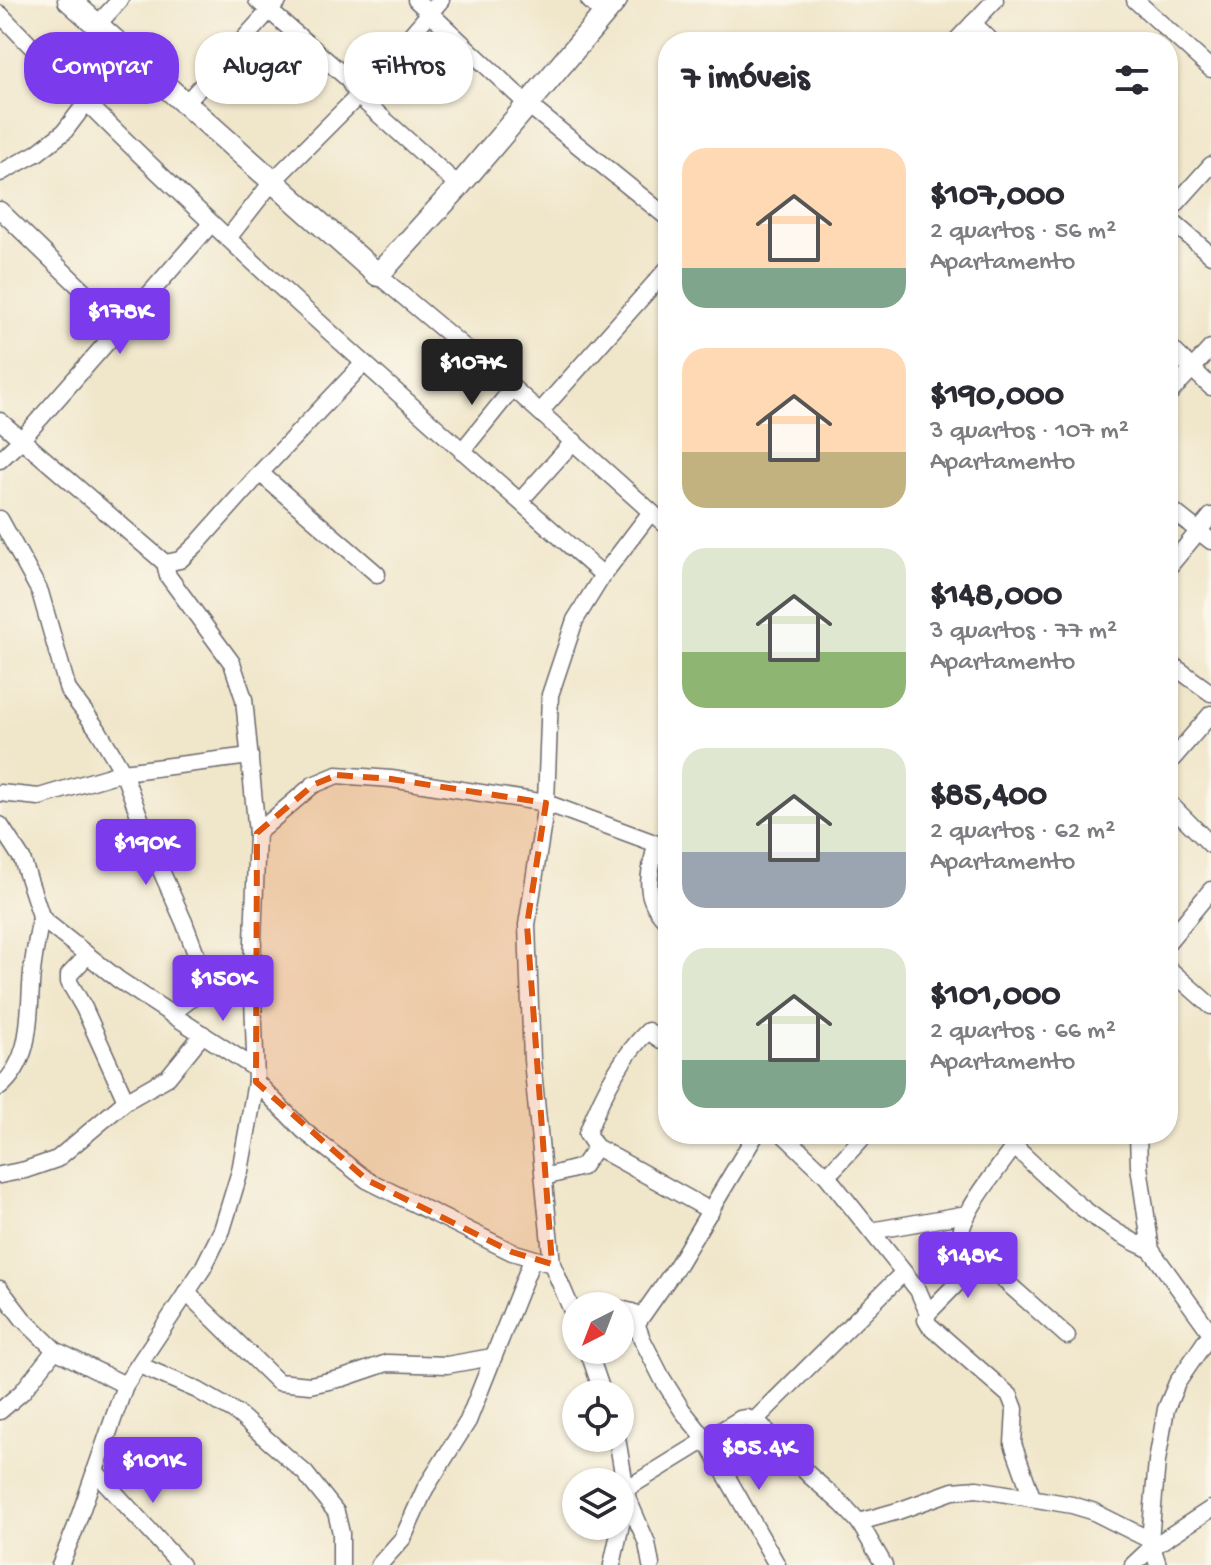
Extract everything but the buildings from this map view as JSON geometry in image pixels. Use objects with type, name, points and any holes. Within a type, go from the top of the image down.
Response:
[{"type":"street","points":[[69,0],[105,32]]},
{"type":"street","points":[[97,25],[120,0]]},
{"type":"street","points":[[416,0],[435,6],[527,104],[658,210]]},
{"type":"street","points":[[964,32],[995,0]]},
{"type":"street","points":[[1141,2],[1169,32]]},
{"type":"street","points":[[185,104],[268,4],[344,75]]},
{"type":"street","points":[[378,275],[459,186],[603,5]]},
{"type":"street","points":[[413,32],[435,6]]},
{"type":"street","points":[[0,14],[24,39]]},
{"type":"street","points":[[973,23],[982,32]]},
{"type":"street","points":[[1159,32],[1163,27]]},
{"type":"street","points":[[1178,40],[1211,69]]},
{"type":"street","points":[[179,99],[378,275],[574,441],[658,518]]},
{"type":"street","points":[[3,168],[37,153],[64,132],[85,104]]},
{"type":"street","points":[[87,104],[211,224],[603,575]]},
{"type":"street","points":[[229,237],[272,182],[350,104]]},
{"type":"street","points":[[367,104],[459,186]]},
{"type":"street","points":[[1178,202],[1211,165]]},
{"type":"street","points":[[0,210],[120,326]]},
{"type":"street","points":[[1178,223],[1211,255]]},
{"type":"street","points":[[0,460],[211,224]]},
{"type":"street","points":[[540,412],[658,279]]},
{"type":"street","points":[[1178,385],[1211,348]]},
{"type":"street","points":[[1178,355],[1211,387]]},
{"type":"street","points":[[165,563],[180,560],[197,544],[364,363]]},
{"type":"street","points":[[462,451],[513,388]]},
{"type":"street","points":[[0,421],[165,563],[168,576],[232,663],[244,699],[257,833],[252,968],[255,1074],[240,1171],[222,1230],[203,1268],[125,1385],[60,1565]]},
{"type":"street","points":[[520,501],[574,441]]},
{"type":"street","points":[[260,473],[377,574]]},
{"type":"street","points":[[564,1292],[552,1264],[532,1060],[527,925],[546,803],[550,695],[575,620],[603,575],[651,512]]},
{"type":"street","points":[[1178,515],[1204,536]]},
{"type":"street","points":[[1178,559],[1204,536],[1211,516]]},
{"type":"street","points":[[0,519],[40,592],[68,690],[98,730],[123,772],[208,986]]},
{"type":"street","points":[[1178,669],[1211,693]]},
{"type":"street","points":[[1178,752],[1211,714]]},
{"type":"street","points":[[0,793],[39,797],[123,772],[250,756]]},
{"type":"street","points":[[257,833],[313,785],[337,775],[391,779],[546,803],[658,845]]},
{"type":"street","points":[[1178,812],[1211,845]]},
{"type":"street","points":[[0,825],[22,859],[41,916],[22,1060],[10,1079],[0,1087]]},
{"type":"street","points":[[658,855],[647,881],[652,902],[658,910]]},
{"type":"street","points":[[1178,930],[1211,890]]},
{"type":"street","points":[[41,916],[87,956],[203,1034],[255,1074],[304,1131],[367,1180],[512,1252],[552,1264]]},
{"type":"street","points":[[87,956],[69,975],[69,982],[126,1101]]},
{"type":"street","points":[[171,1014],[208,986],[252,968]]},
{"type":"street","points":[[1178,977],[1211,1006]]},
{"type":"street","points":[[658,1038],[648,1031],[634,1045],[616,1073],[587,1134],[596,1147],[711,1211]]},
{"type":"street","points":[[0,1175],[57,1159],[126,1101],[168,1077],[203,1034]]},
{"type":"street","points":[[637,1323],[711,1211],[750,1144]]},
{"type":"street","points":[[793,1144],[827,1176],[918,1290],[928,1313]]},
{"type":"street","points":[[827,1176],[857,1144]]},
{"type":"street","points":[[1016,1144],[967,1214],[960,1230],[960,1241],[1067,1336]]},
{"type":"street","points":[[1021,1144],[1091,1216],[1124,1239],[1151,1250]]},
{"type":"street","points":[[1138,1144],[1151,1250],[1211,1333],[1211,1346]]},
{"type":"street","points":[[544,1177],[582,1167],[596,1147]]},
{"type":"street","points":[[871,1231],[967,1214]]},
{"type":"street","points":[[379,1565],[403,1538],[425,1489],[468,1421],[532,1260]]},
{"type":"street","points":[[980,1260],[928,1313],[926,1320],[1010,1396],[1015,1409],[1013,1444],[1032,1497]]},
{"type":"street","points":[[754,1421],[903,1273]]},
{"type":"street","points":[[0,1289],[23,1319],[55,1350],[125,1385]]},
{"type":"street","points":[[186,1292],[278,1382],[310,1385],[387,1363],[447,1365],[492,1357]]},
{"type":"street","points":[[634,1316],[662,1378],[706,1440],[777,1565]]},
{"type":"street","points":[[1158,1565],[1151,1544],[1157,1461],[1166,1409],[1177,1383],[1211,1333]]},
{"type":"street","points":[[0,1411],[22,1392],[55,1350]]},
{"type":"street","points":[[139,1365],[197,1390],[237,1413],[305,1473],[336,1512],[341,1533],[341,1565]]},
{"type":"street","points":[[634,1488],[706,1440],[740,1419],[747,1418],[754,1421],[859,1522],[884,1565]]},
{"type":"street","points":[[95,1471],[181,1565]]},
{"type":"street","points":[[859,1522],[953,1491],[977,1489],[1032,1497],[1092,1511],[1151,1544]]},
{"type":"street","points":[[1133,1565],[1151,1544],[1211,1509]]},
{"type":"street","points":[[634,1510],[647,1543],[651,1565]]},
{"type":"street","points":[[612,1565],[617,1540]]},
{"type":"highlighted area","points":[[337,775],[391,779],[546,803],[527,925],[552,1264],[512,1252],[367,1180],[256,1082],[257,833],[313,785]]}]
